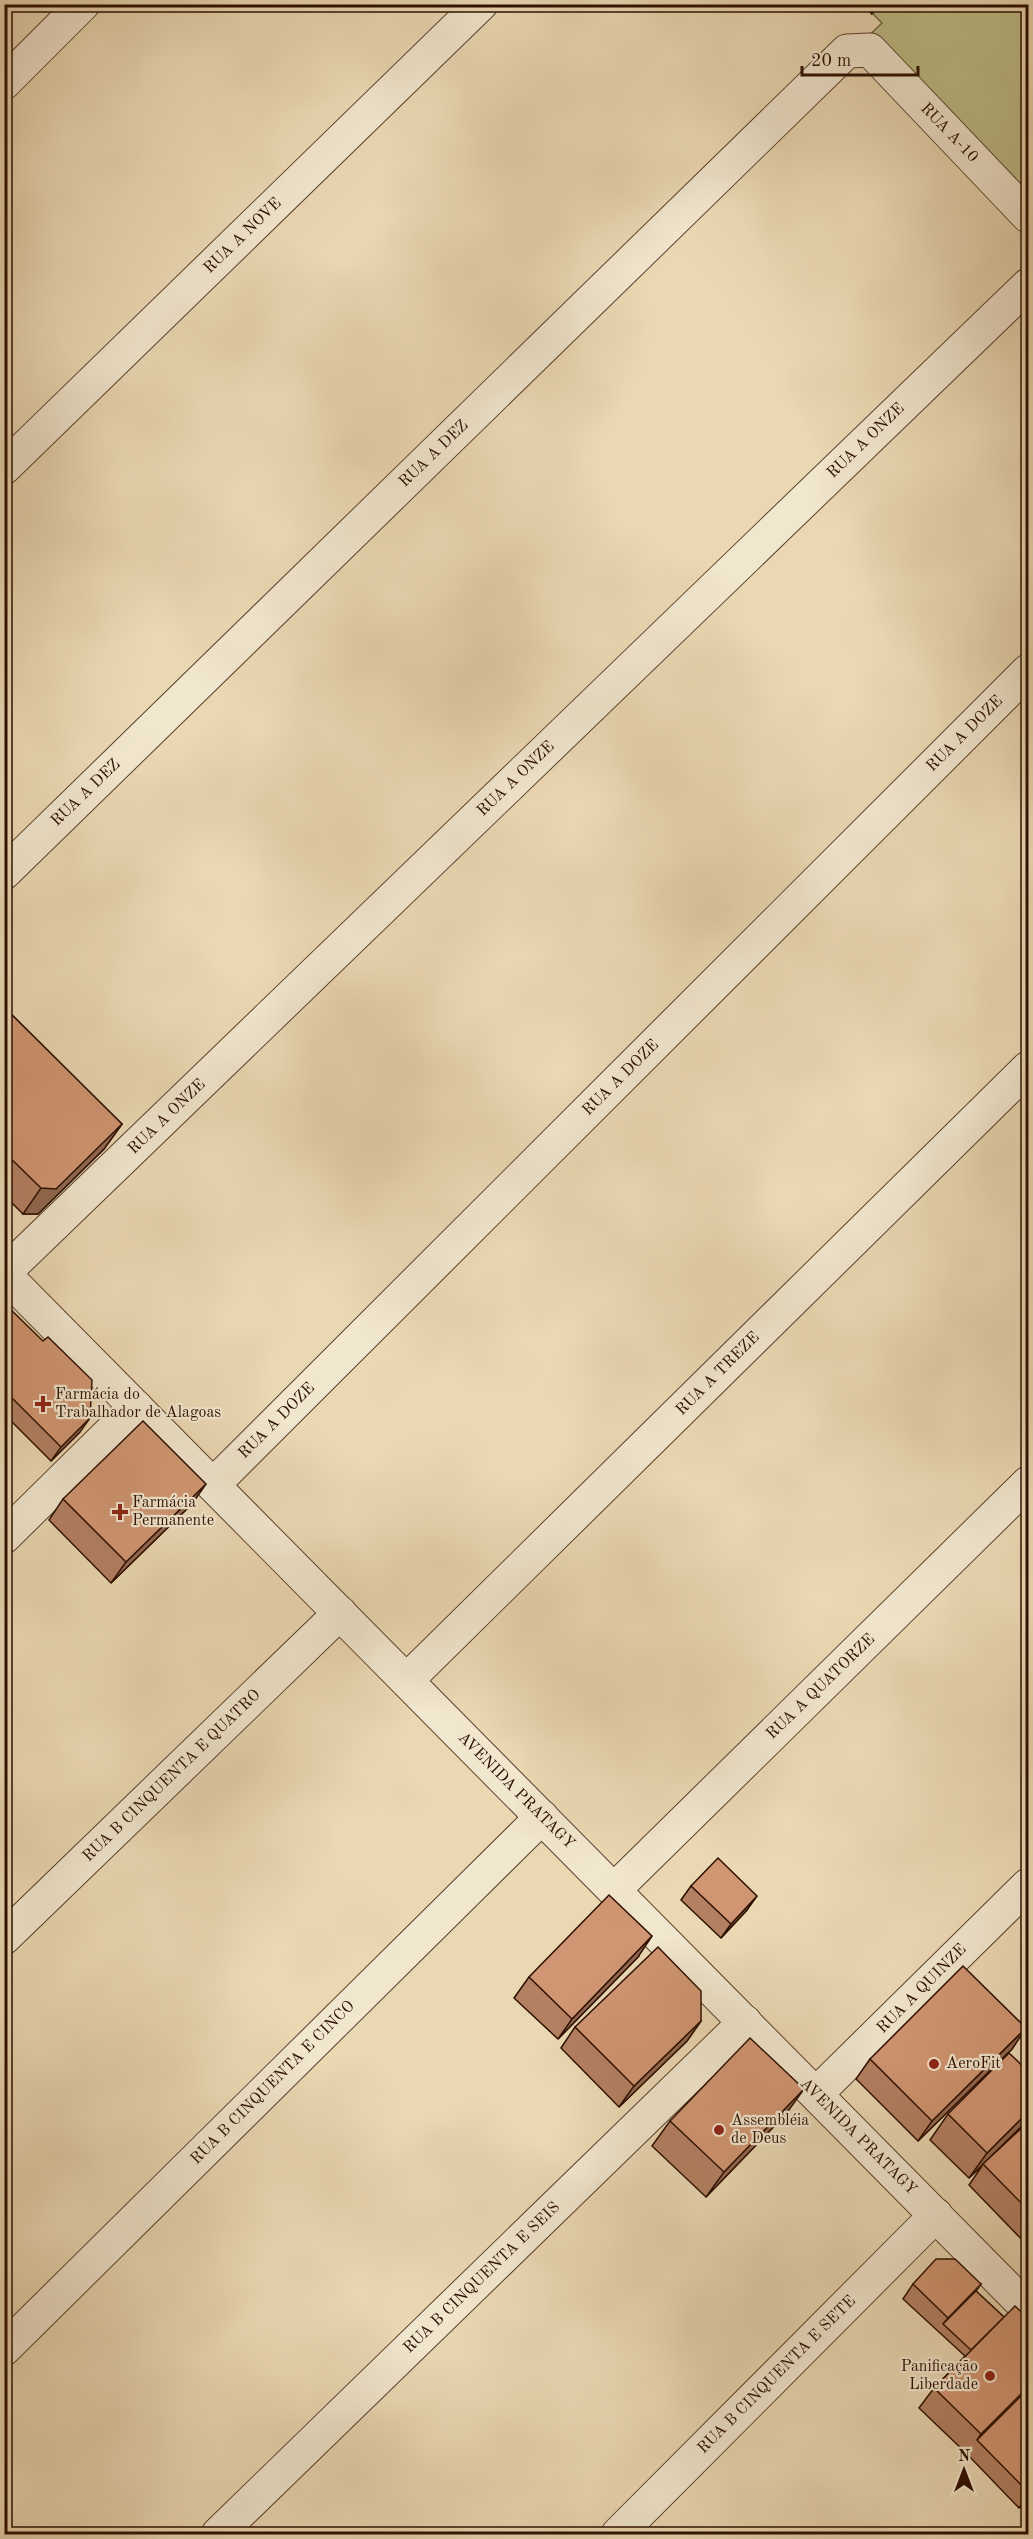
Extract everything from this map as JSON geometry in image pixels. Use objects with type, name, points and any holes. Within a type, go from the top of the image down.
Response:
[{"type":"street","points":[[4,83],[83,4]]},
{"type":"street","name":"RUA A NOVE","points":[[4,468],[481,4]]},
{"type":"street","name":"RUA A-10","points":[[870,50],[1029,216]]},
{"type":"street","name":"RUA A DEZ","points":[[4,873],[847,51],[870,50]]},
{"type":"street","name":"RUA A ONZE","points":[[4,1274],[1029,285]]},
{"type":"street","name":"RUA A DOZE","points":[[213,1485],[1029,671]]},
{"type":"street","name":"RUA A TREZE","points":[[407,1680],[1029,1068]]},
{"type":"street","name":"AVENIDA PRATAGY","points":[[4,1274],[936,2215],[1024,2294]]},
{"type":"street","points":[[4,1537],[136,1407]]},
{"type":"street","name":"RUA A QUATORZE","points":[[614,1890],[1029,1484]]},
{"type":"street","name":"RUA B CINQUENTA E QUATRO","points":[[4,1938],[340,1613]]},
{"type":"street","name":"RUA B CINQUENTA E CINCO","points":[[4,2349],[542,1817]]},
{"type":"street","name":"RUA A QUINZE","points":[[816,2094],[1029,1885]]},
{"type":"street","name":"RUA B CINQUENTA E SEIS","points":[[218,2535],[745,2022]]},
{"type":"street","name":"RUA B CINQUENTA E SETE","points":[[618,2535],[936,2215]]},
{"type":"shaded area","points":[[864,5],[1028,5],[1028,222],[855,49],[882,23]]},
{"type":"building","points":[[4,1007],[122,1124],[56,1189],[41,1188],[4,1152]]},
{"type":"building","points":[[4,1303],[43,1341],[48,1337],[92,1380],[90,1418],[61,1447],[4,1390]]},
{"type":"building","name":"Farmácia Permanente","points":[[143,1421],[206,1484],[126,1562],[63,1499]]},
{"type":"building","points":[[718,1858],[757,1896],[731,1924],[691,1886]]},
{"type":"building","points":[[609,1895],[652,1936],[572,2019],[529,1977]]},
{"type":"building","points":[[658,1947],[701,1991],[701,2021],[634,2086],[575,2027]]},
{"type":"building","name":"AeroFit","points":[[963,1966],[1026,2028],[932,2121],[870,2059]]},
{"type":"building","name":"Assembléia de Deus","points":[[750,2038],[804,2089],[724,2172],[670,2121]]},
{"type":"building","points":[[1009,2053],[1029,2072],[1029,2111],[987,2153],[948,2114]]},
{"type":"building","points":[[1029,2121],[1029,2211],[983,2164]]},
{"type":"building","points":[[936,2259],[955,2259],[981,2284],[948,2318],[913,2284]]},
{"type":"building","points":[[976,2291],[1004,2317],[971,2350],[943,2324]]},
{"type":"building","name":"Panificação Liberdade","points":[[1015,2306],[1029,2319],[1029,2386],[981,2434],[934,2388]]},
{"type":"building","points":[[1029,2388],[1029,2493],[977,2440]]},
{"type":"place","name":"Farmácia do Trabalhador de Alagoas","points":[[43,1404]]},
{"type":"place","name":"Farmácia Permanente","points":[[120,1512]]},
{"type":"place","name":"AeroFit","points":[[934,2064]]},
{"type":"place","name":"Assembléia de Deus","points":[[719,2130]]},
{"type":"place","name":"Panificação Liberdade","points":[[990,2376]]}]
